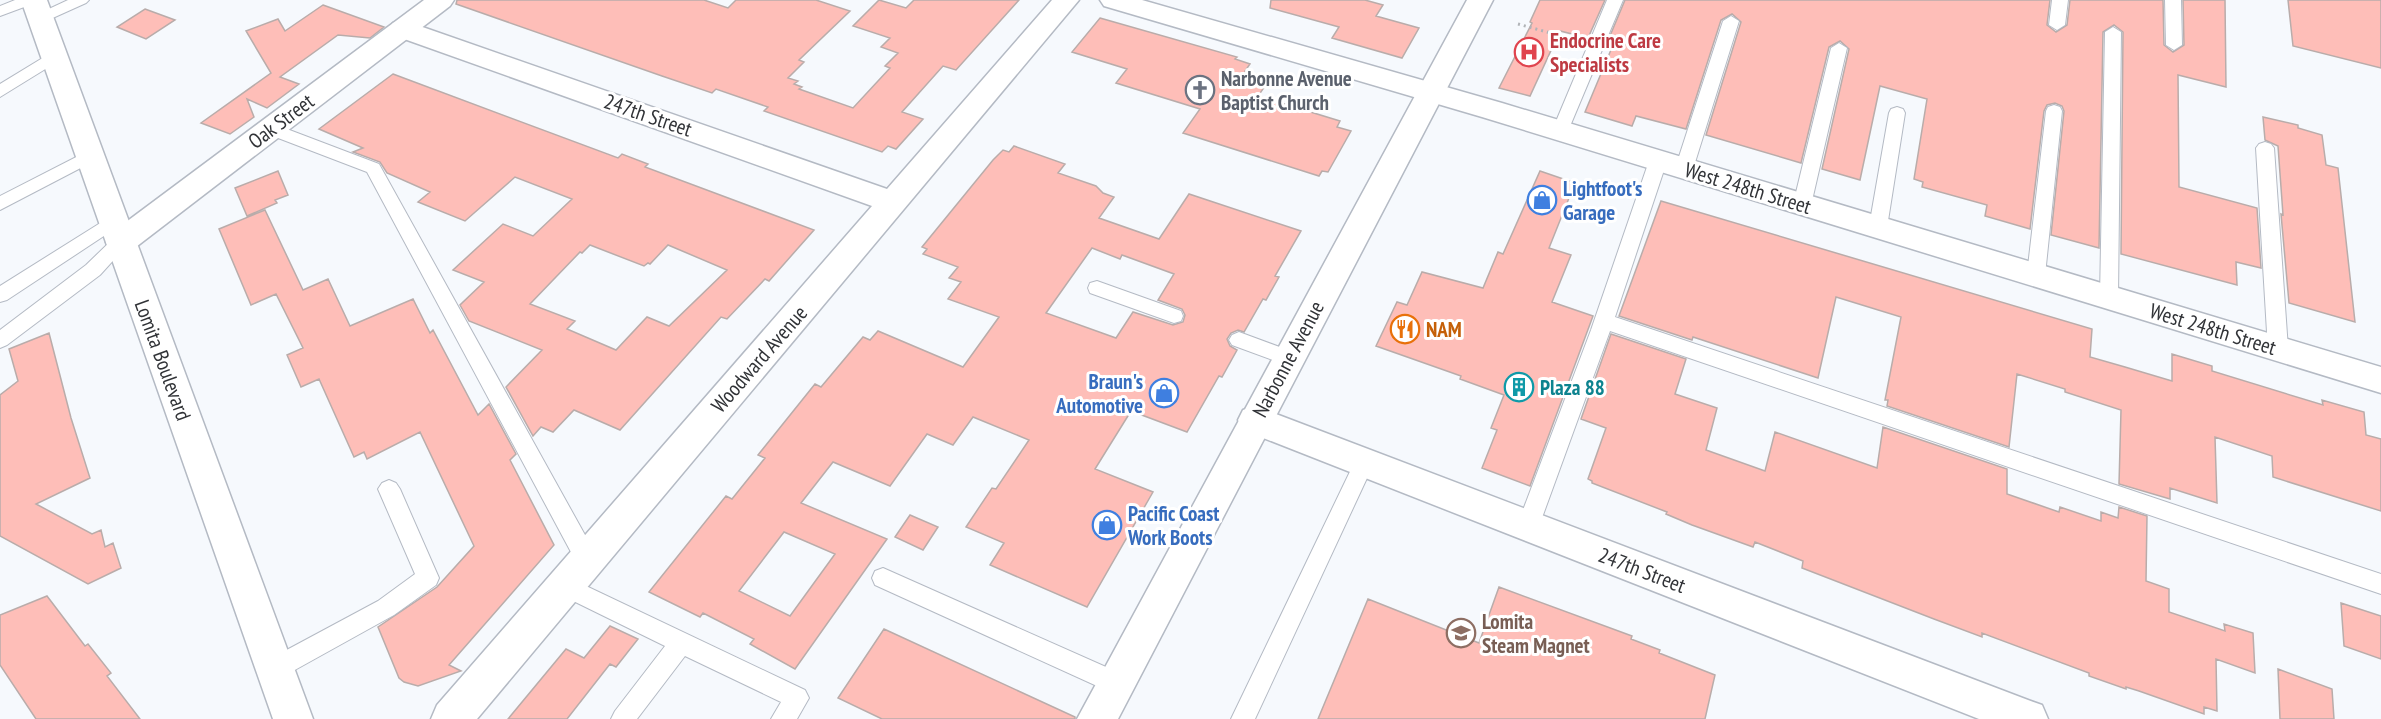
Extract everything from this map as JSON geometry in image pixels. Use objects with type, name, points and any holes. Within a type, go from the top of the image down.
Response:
[{"type":"street","name":"Oak Street","points":[[117,232],[271,129],[441,0]]},
{"type":"street","name":"Woodward Avenue","points":[[451,719],[1066,0]]},
{"type":"street","name":"West 248th Street","points":[[1113,0],[1560,131],[2381,380]]},
{"type":"street","name":"Narbonne Avenue","points":[[1097,719],[1480,0]]},
{"type":"street","name":"Lomita Boulevard","points":[[35,6],[293,719]]},
{"type":"street","name":"247th Street","points":[[402,29],[893,202]]},
{"type":"street","name":"247th Street","points":[[1255,420],[2023,718]]},
{"type":"lane","points":[[0,11],[81,0]]},
{"type":"lane","points":[[1560,131],[1615,0]]},
{"type":"lane","points":[[2057,25],[2060,0]]},
{"type":"lane","points":[[2173,0],[2174,45]]},
{"type":"lane","points":[[1527,526],[1604,321],[1731,21]]},
{"type":"lane","points":[[2109,297],[2113,32]]},
{"type":"lane","points":[[1802,205],[1839,48]]},
{"type":"lane","points":[[0,92],[54,56]]},
{"type":"lane","points":[[2036,275],[2054,111]]},
{"type":"lane","points":[[1878,227],[1897,113]]},
{"type":"lane","points":[[271,129],[373,168],[587,560]]},
{"type":"lane","points":[[2265,148],[2278,349]]},
{"type":"lane","points":[[0,204],[90,156]]},
{"type":"lane","points":[[0,295],[117,232]]},
{"type":"lane","points":[[0,340],[93,270],[117,232]]},
{"type":"lane","points":[[1097,288],[1174,316]]},
{"type":"lane","points":[[1604,321],[2381,584]]},
{"type":"lane","points":[[1239,340],[1289,358]]},
{"type":"lane","points":[[1243,719],[1364,463]]},
{"type":"lane","points":[[276,668],[386,608],[428,578],[389,489]]},
{"type":"lane","points":[[882,578],[1116,683]]},
{"type":"lane","points":[[565,586],[797,698],[783,719]]},
{"type":"lane","points":[[623,719],[682,642]]},
{"type":"path","points":[[1518,24],[1596,46]]},
{"type":"building","points":[[457,0],[704,0],[728,8],[736,0],[816,0],[850,11],[799,60],[804,62],[788,78],[798,81],[794,84],[802,87],[799,89],[853,108],[890,68],[885,66],[898,53],[881,47],[890,38],[853,26],[879,0],[906,8],[914,0],[1019,0],[956,70],[943,66],[902,112],[923,119],[896,149],[888,146],[882,152],[764,111],[768,107],[716,89],[712,93],[456,4]]},
{"type":"building","points":[[1271,0],[1365,0],[1383,5],[1376,16],[1419,28],[1402,58],[1332,38],[1339,27],[1270,8]]},
{"type":"building","points":[[1540,0],[1605,0],[1588,38],[1560,31],[1530,96],[1499,88],[1532,23],[1530,22]]},
{"type":"building","points":[[1625,0],[2050,0],[2047,25],[2056,32],[2067,25],[2070,0],[2163,0],[2164,45],[2173,52],[2184,45],[2183,0],[2225,0],[2226,87],[2178,75],[2179,187],[2257,208],[2261,268],[2236,262],[2237,285],[2121,254],[2123,32],[2114,25],[2103,32],[2099,248],[2051,235],[2064,111],[2062,106],[2055,103],[2047,105],[2044,111],[2030,229],[1985,216],[1987,205],[1922,187],[1923,182],[1914,179],[1927,99],[1880,86],[1860,180],[1822,169],[1849,49],[1840,41],[1829,47],[1801,163],[1706,135],[1741,22],[1732,14],[1721,20],[1686,129],[1636,116],[1632,126],[1585,112],[1613,45],[1607,43]]},
{"type":"building","points":[[2288,0],[2381,0],[2381,68],[2293,46]]},
{"type":"building","points":[[323,5],[384,27],[370,38],[338,35],[280,77],[299,84],[267,108],[247,99],[254,117],[230,134],[201,123],[271,73],[246,31],[278,19],[285,31]]},
{"type":"building","points":[[145,9],[175,20],[146,39],[117,27]]},
{"type":"building","name":"Narbonne Avenue Baptist Church","points":[[1100,18],[1237,57],[1235,59],[1250,64],[1245,71],[1270,79],[1258,96],[1340,121],[1337,127],[1351,131],[1328,172],[1322,171],[1319,176],[1183,133],[1200,109],[1116,83],[1127,69],[1072,52]]},
{"type":"building","points":[[393,74],[618,158],[622,154],[648,164],[645,167],[814,230],[769,281],[765,279],[727,319],[721,317],[620,430],[574,410],[553,432],[541,427],[533,436],[506,387],[542,350],[469,321],[460,305],[484,282],[453,270],[503,224],[533,236],[572,199],[515,177],[465,221],[418,202],[430,192],[387,173],[380,162],[353,152],[363,148],[319,129]],"holes":[[[590,245],[644,266],[650,264],[668,245],[727,270],[669,326],[647,317],[616,350],[567,329],[575,321],[530,304],[580,252],[582,253]]]},
{"type":"building","points":[[2263,117],[2298,125],[2298,128],[2322,135],[2326,165],[2338,168],[2355,322],[2289,303],[2278,146],[2265,140]]},
{"type":"building","points":[[1014,146],[1065,164],[1058,173],[1096,186],[1103,193],[1114,197],[1099,218],[1159,239],[1189,194],[1301,231],[1275,276],[1279,277],[1266,300],[1263,299],[1244,332],[1238,330],[1231,333],[1227,339],[1230,346],[1237,350],[1222,377],[1219,376],[1187,432],[1131,411],[1095,469],[1153,492],[1087,607],[990,565],[1004,543],[966,527],[992,488],[996,489],[1029,440],[973,417],[953,445],[927,434],[890,486],[833,462],[801,503],[887,539],[795,669],[750,644],[754,639],[703,613],[700,617],[649,592],[726,496],[732,499],[765,458],[758,455],[815,384],[821,387],[863,337],[870,340],[878,331],[963,367],[999,317],[948,299],[961,282],[949,278],[958,267],[923,254],[927,249],[922,247],[993,160],[1003,150],[1009,152]],"holes":[[[1092,248],[1120,259],[1122,255],[1174,274],[1158,300],[1182,309],[1185,315],[1183,322],[1173,325],[1133,312],[1116,338],[1046,313]],[[784,532],[835,554],[790,616],[739,591]]]},
{"type":"building","points":[[278,171],[288,195],[275,200],[277,203],[247,216],[235,188]]},
{"type":"building","points":[[1540,171],[1575,183],[1549,248],[1571,255],[1552,302],[1593,316],[1530,486],[1482,468],[1497,430],[1491,428],[1504,395],[1460,379],[1461,376],[1376,346],[1397,302],[1407,305],[1422,272],[1483,288],[1498,252],[1503,254]]},
{"type":"building","points":[[1661,201],[2092,329],[2090,357],[2172,381],[2172,354],[2212,366],[2212,371],[2323,405],[2322,400],[2364,412],[2366,435],[2381,439],[2381,511],[2273,477],[2272,456],[2215,437],[2217,503],[2170,488],[2170,499],[2119,484],[2121,410],[2017,374],[2009,447],[1887,406],[1888,400],[1885,400],[1901,317],[1836,297],[1818,378],[1693,337],[1692,340],[1619,316]]},
{"type":"building","points":[[265,210],[303,290],[328,279],[350,326],[413,299],[430,333],[433,330],[478,415],[489,404],[516,454],[510,460],[554,545],[449,665],[461,671],[418,686],[404,682],[399,678],[378,627],[437,587],[474,546],[420,432],[367,459],[364,452],[354,457],[319,379],[301,387],[287,355],[303,348],[276,294],[251,305],[219,229]]},
{"type":"building","points":[[49,333],[71,418],[90,478],[36,504],[92,534],[101,530],[105,547],[113,543],[121,568],[88,584],[0,536],[0,395],[18,381],[9,349]]},
{"type":"building","points":[[1611,334],[1686,359],[1675,394],[1717,408],[1706,450],[1765,471],[1775,432],[1877,468],[1883,427],[2007,469],[2007,494],[2059,512],[2060,507],[2101,521],[2101,512],[2118,518],[2119,507],[2147,516],[2146,581],[2169,589],[2169,612],[2225,631],[2224,624],[2253,633],[2255,673],[2216,659],[2217,711],[2204,707],[2204,714],[2089,676],[2089,673],[1982,633],[1982,637],[1934,619],[1802,568],[1803,561],[1755,542],[1753,547],[1692,525],[1666,514],[1667,512],[1592,483],[1588,479],[1606,428],[1581,419]]},
{"type":"building","points":[[910,515],[938,527],[923,550],[895,537]]},
{"type":"building","points":[[1499,587],[1632,636],[1631,639],[1660,650],[1659,653],[1715,675],[1705,719],[1318,719],[1368,599],[1479,643]]},
{"type":"building","points":[[47,596],[85,646],[88,644],[111,673],[107,676],[140,719],[36,719],[0,665],[0,615]]},
{"type":"building","points":[[2341,603],[2381,616],[2381,659],[2344,646]]},
{"type":"building","points":[[610,626],[638,639],[616,667],[610,664],[567,719],[508,719],[566,649],[584,658]]},
{"type":"building","points":[[884,629],[1075,717],[1075,719],[882,719],[838,698]]},
{"type":"building","points":[[2278,669],[2332,689],[2334,719],[2280,719]]},
{"type":"place","name":"Endocrine Care Specialists","points":[[1529,52]]},
{"type":"place","name":"Narbonne Avenue Baptist Church","points":[[1200,90]]},
{"type":"place","name":"Lightfoot's Garage","points":[[1542,200]]},
{"type":"place","name":"NAM","points":[[1405,329]]},
{"type":"place","name":"Plaza 88","points":[[1519,387]]},
{"type":"place","name":"Braun's Automotive","points":[[1164,393]]},
{"type":"place","name":"Pacific Coast Work Boots","points":[[1107,525]]},
{"type":"place","name":"Lomita Steam Magnet","points":[[1461,633]]}]
